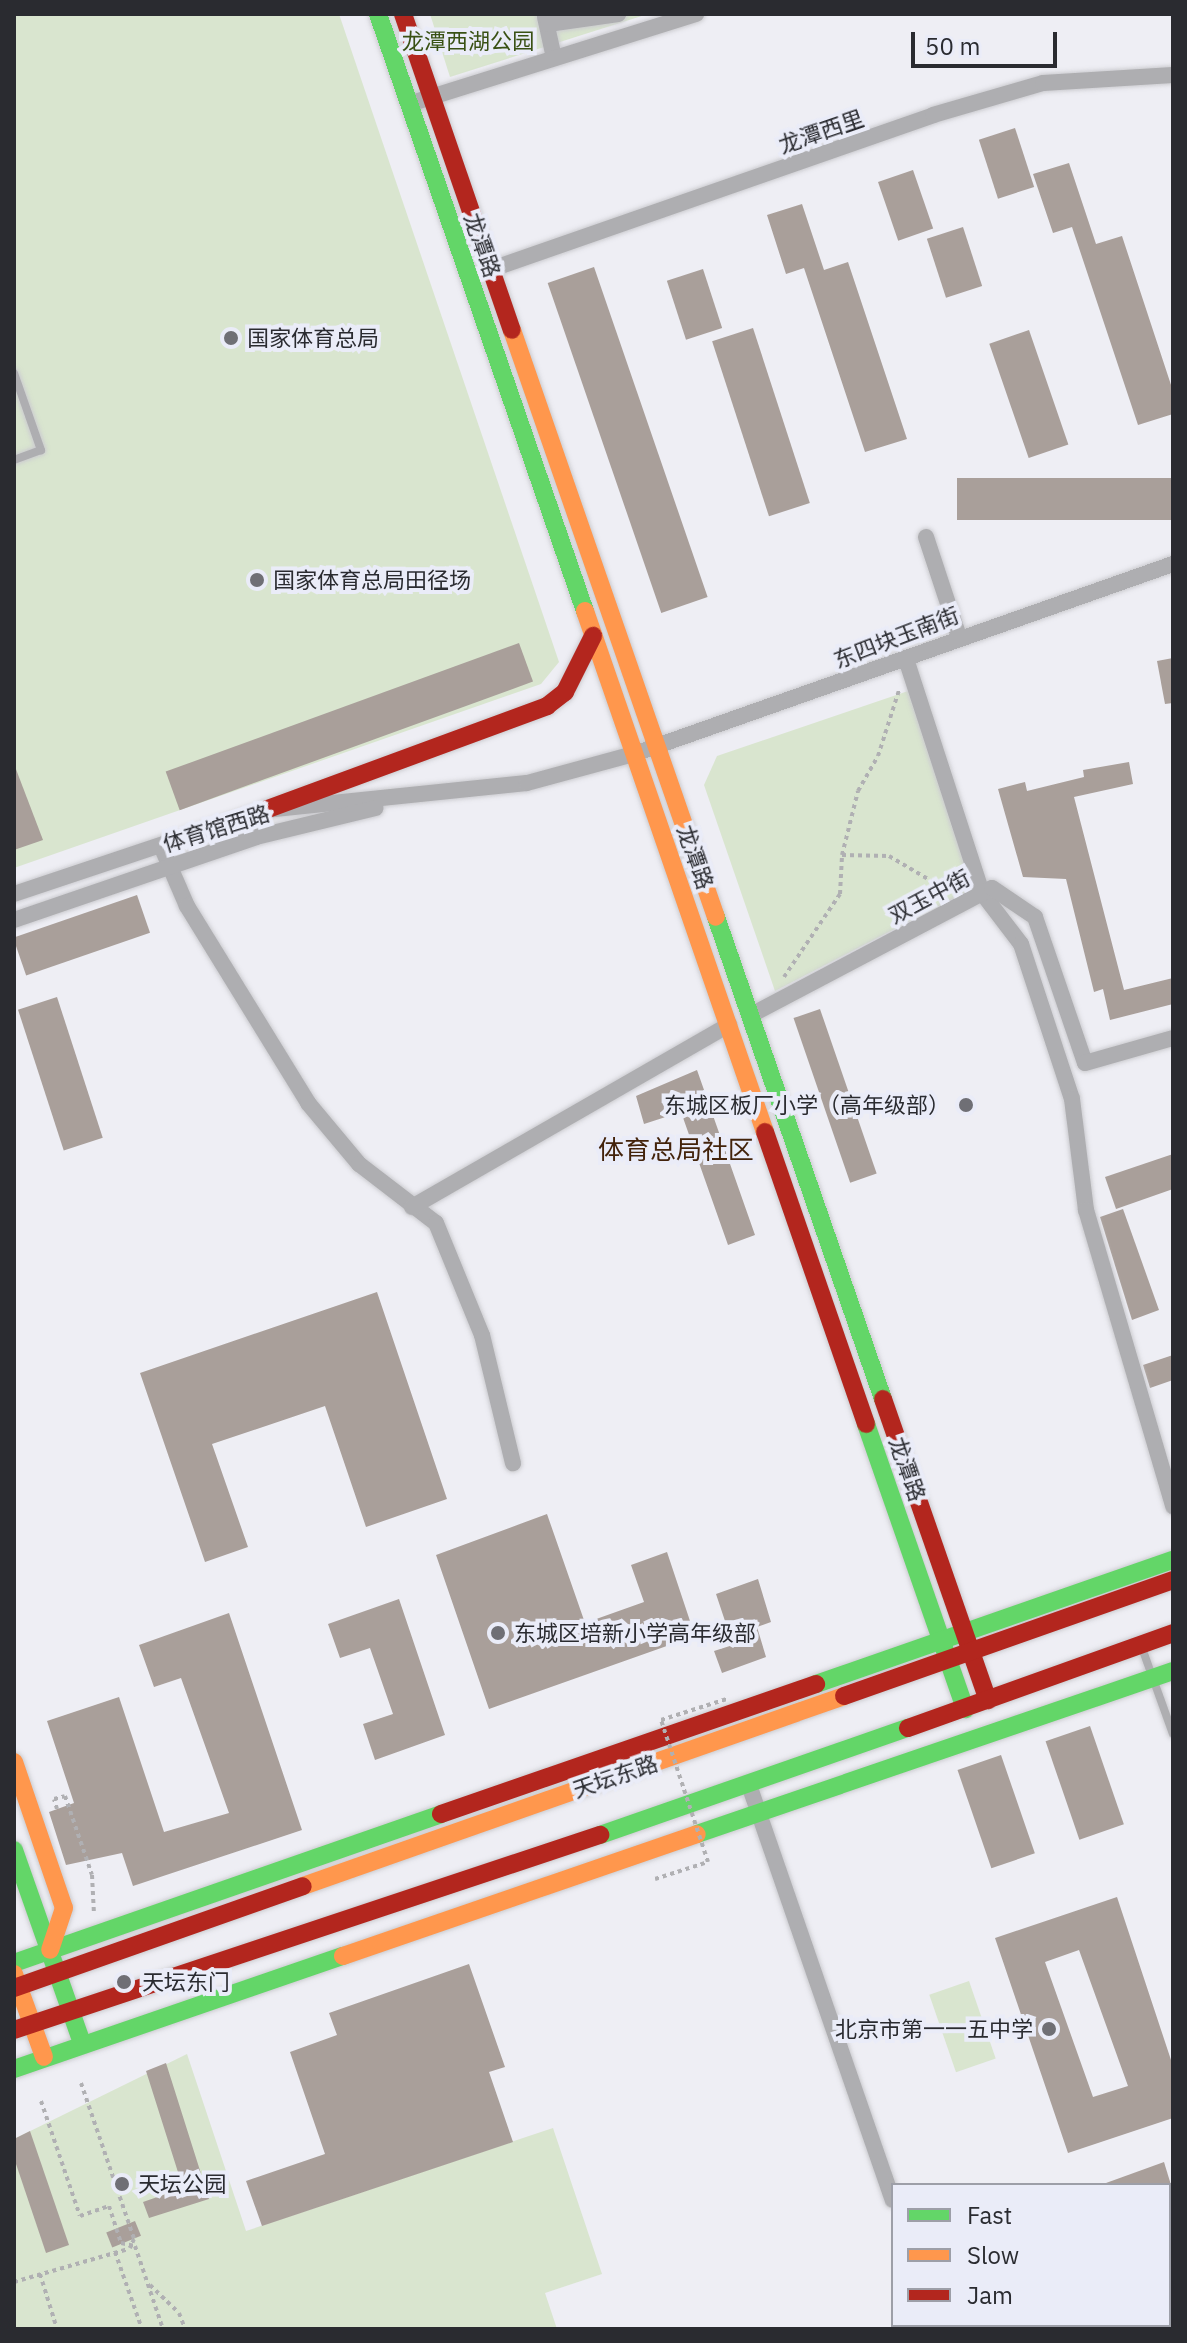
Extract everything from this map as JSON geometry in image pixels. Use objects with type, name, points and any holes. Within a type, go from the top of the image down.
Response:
[{"type":"street","name":"龙潭路","points":[[378,14],[965,1709]]},
{"type":"street","name":"龙潭路","points":[[403,14],[988,1700]]},
{"type":"street","points":[[554,58],[546,19],[618,14]]},
{"type":"street","points":[[409,104],[696,14]]},
{"type":"street","name":"龙潭西里","points":[[492,269],[946,111],[1043,83],[1173,75]]},
{"type":"street","points":[[926,537],[959,637]]},
{"type":"street","name":"东四块玉南街","points":[[634,754],[1173,564]]},
{"type":"street","points":[[265,810],[547,706],[565,692],[593,636]]},
{"type":"street","points":[[906,659],[982,893],[1021,944],[1072,1099],[1086,1210],[1173,1506]]},
{"type":"street","name":"体育馆西路","points":[[14,894],[265,810],[527,783],[634,754]]},
{"type":"street","name":"体育馆西路","points":[[14,920],[256,837],[436,794]]},
{"type":"street","points":[[161,846],[168,866],[308,1103],[359,1164],[436,1223],[482,1335],[513,1463]]},
{"type":"street","name":"双玉中街","points":[[751,1015],[992,888],[1035,917],[1085,1063],[1173,1038]]},
{"type":"street","points":[[412,1207],[729,1025]]},
{"type":"street","points":[[968,1641],[1173,1560]]},
{"type":"street","name":"天坛东路","points":[[16,1983],[58,1972],[968,1641],[1173,1580]]},
{"type":"street","points":[[22,2027],[749,1785],[1173,1633]]},
{"type":"street","points":[[14,1963],[943,1650]]},
{"type":"street","points":[[14,2069],[82,2043],[1173,1671]]},
{"type":"street","points":[[14,1762],[64,1908],[50,1950]]},
{"type":"street","points":[[749,1785],[891,2194]]},
{"type":"street","points":[[14,1850],[82,2043]]},
{"type":"street","points":[[16,1983],[22,2027],[44,2057]]},
{"type":"lane","points":[[14,373],[41,450],[14,460]]},
{"type":"lane","points":[[1141,1644],[1173,1734]]},
{"type":"path","points":[[786,998],[782,980],[840,894],[842,855],[858,791],[878,756],[886,719],[903,688]]},
{"type":"path","points":[[842,855],[889,856],[938,885],[949,874],[976,873]]},
{"type":"path","points":[[655,1879],[708,1862],[661,1720],[727,1699]]},
{"type":"path","points":[[57,1809],[54,1799],[65,1796],[92,1875],[95,1921]]},
{"type":"path","points":[[81,2083],[132,2232],[130,2248]]},
{"type":"path","points":[[41,2101],[80,2216],[109,2206],[121,2243],[130,2248]]},
{"type":"path","points":[[14,2282],[135,2246],[163,2329]]},
{"type":"path","points":[[115,2252],[142,2329]]},
{"type":"path","points":[[40,2274],[57,2329]]},
{"type":"path","points":[[147,2283],[179,2313],[185,2329]]},
{"type":"green space","name":"国家体育总局","points":[[14,14],[339,14],[559,662],[541,684],[14,868]]},
{"type":"green space","name":"龙潭西湖公园","points":[[430,14],[648,14],[450,77]]},
{"type":"green space","points":[[911,690],[970,877],[968,891],[775,991],[704,785],[717,756]]},
{"type":"green space","points":[[969,1981],[996,2059],[956,2072],[929,1995]]},
{"type":"green space","name":"天坛公园","points":[[187,2054],[246,2231],[553,2128],[602,2274],[545,2293],[557,2329],[14,2329],[14,2139]]},
{"type":"building","points":[[1015,128],[1034,187],[998,199],[979,140]]},
{"type":"building","points":[[1069,163],[1096,244],[1122,236],[1173,391],[1173,414],[1138,425],[1072,227],[1053,233],[1033,174]]},
{"type":"building","points":[[913,170],[933,229],[898,241],[878,182]]},
{"type":"building","points":[[802,204],[824,270],[848,262],[907,439],[865,452],[804,268],[786,274],[767,215]]},
{"type":"building","points":[[963,227],[982,286],[946,298],[927,239]]},
{"type":"building","points":[[594,267],[708,597],[661,613],[548,283]]},
{"type":"building","points":[[703,269],[722,328],[686,340],[667,281]]},
{"type":"building","points":[[753,328],[810,503],[769,516],[712,341]]},
{"type":"building","points":[[1029,330],[1068,444],[1029,458],[989,344]]},
{"type":"building","points":[[957,478],[1173,478],[1173,520],[957,520]]},
{"type":"building","points":[[519,643],[533,682],[180,810],[166,772]]},
{"type":"building","points":[[1173,658],[1173,703],[1165,704],[1157,661]]},
{"type":"building","points":[[1129,762],[1133,784],[1074,797],[1124,990],[1173,978],[1173,1004],[1110,1020],[1103,989],[1094,992],[1066,879],[1023,877],[998,789],[1025,782],[1027,791],[1084,777],[1083,770]]},
{"type":"building","points":[[14,764],[43,840],[14,850]]},
{"type":"building","points":[[137,895],[150,933],[26,975],[14,937]]},
{"type":"building","points":[[57,997],[103,1138],[64,1150],[18,1010]]},
{"type":"building","points":[[820,1009],[877,1174],[850,1183],[794,1018]]},
{"type":"building","points":[[697,1070],[755,1235],[728,1245],[681,1112],[644,1124],[636,1096]]},
{"type":"building","points":[[1173,1154],[1173,1189],[1116,1209],[1105,1177]]},
{"type":"building","points":[[1123,1209],[1159,1310],[1132,1320],[1100,1217]]},
{"type":"building","points":[[377,1292],[447,1499],[366,1527],[325,1406],[212,1444],[248,1547],[205,1562],[140,1373]]},
{"type":"building","points":[[1173,1355],[1173,1380],[1150,1388],[1143,1365]]},
{"type":"building","points":[[547,1514],[585,1623],[644,1602],[631,1565],[667,1552],[695,1636],[489,1709],[436,1555]]},
{"type":"building","points":[[758,1579],[771,1622],[757,1627],[766,1657],[722,1673],[714,1651],[733,1645],[716,1594]]},
{"type":"building","points":[[399,1599],[445,1735],[375,1760],[363,1724],[393,1714],[370,1648],[340,1658],[328,1624]]},
{"type":"building","points":[[229,1613],[302,1830],[133,1886],[122,1853],[66,1865],[49,1812],[74,1803],[47,1721],[119,1697],[164,1832],[229,1813],[181,1678],[154,1687],[139,1645]]},
{"type":"building","points":[[1090,1726],[1124,1824],[1079,1840],[1046,1741]]},
{"type":"building","points":[[1001,1755],[1035,1853],[991,1868],[958,1770]]},
{"type":"building","points":[[1117,1897],[1173,2066],[1173,2118],[1068,2153],[995,1938]],"holes":[[[1079,1950],[1128,2086],[1093,2097],[1045,1962]]]},
{"type":"building","points":[[469,1964],[505,2067],[489,2072],[513,2142],[262,2226],[246,2181],[325,2154],[290,2052],[337,2035],[329,2013]]},
{"type":"building","points":[[166,2063],[209,2199],[149,2218],[143,2202],[183,2188],[146,2071]]},
{"type":"building","points":[[30,2131],[69,2245],[46,2253],[14,2158],[14,2139]]},
{"type":"building","points":[[1164,2162],[1170,2183],[1106,2183]]},
{"type":"building","points":[[135,2221],[141,2236],[112,2247],[106,2233]]},
{"type":"traffic: fast","points":[[378,14],[585,611]]},
{"type":"traffic: fast","points":[[716,917],[883,1399]]},
{"type":"traffic: fast","points":[[866,1424],[965,1709]]},
{"type":"traffic: fast","points":[[816,1684],[1173,1560]]},
{"type":"traffic: fast","points":[[697,1834],[1173,1671]]},
{"type":"traffic: fast","points":[[600,1835],[908,1728]]},
{"type":"traffic: fast","points":[[14,1963],[441,1814]]},
{"type":"traffic: fast","points":[[14,1850],[82,2043]]},
{"type":"traffic: fast","points":[[14,2069],[343,1956]]},
{"type":"traffic: slow","points":[[512,330],[716,917]]},
{"type":"traffic: slow","points":[[585,611],[765,1132]]},
{"type":"traffic: slow","points":[[303,1886],[844,1696]]},
{"type":"traffic: slow","points":[[14,1762],[64,1908],[50,1950]]},
{"type":"traffic: slow","points":[[343,1956],[697,1834]]},
{"type":"traffic: slow","points":[[14,1974],[44,2057]]},
{"type":"traffic: jam","points":[[403,14],[512,330]]},
{"type":"traffic: jam","points":[[265,810],[547,706],[565,692],[593,636]]},
{"type":"traffic: jam","points":[[765,1132],[866,1424]]},
{"type":"traffic: jam","points":[[883,1399],[988,1700]]},
{"type":"traffic: jam","points":[[844,1696],[1173,1580]]},
{"type":"traffic: jam","points":[[908,1728],[1173,1633]]},
{"type":"traffic: jam","points":[[441,1814],[816,1684]]},
{"type":"traffic: jam","points":[[14,2030],[600,1835]]},
{"type":"traffic: jam","points":[[14,1988],[303,1886]]},
{"type":"place","name":"国家体育总局","points":[[231,338]]},
{"type":"place","name":"国家体育总局田径场","points":[[257,580]]},
{"type":"place","name":"东城区板厂小学（高年级部）","points":[[966,1105]]},
{"type":"place","name":"东城区培新小学高年级部","points":[[498,1633]]},
{"type":"place","name":"天坛东门","points":[[124,1982]]},
{"type":"place","name":"北京市第一一五中学","points":[[1049,2029]]},
{"type":"place","name":"天坛公园","points":[[122,2184]]},
{"type":"district","name":"体育总局社区","points":[[676,1150]]}]
